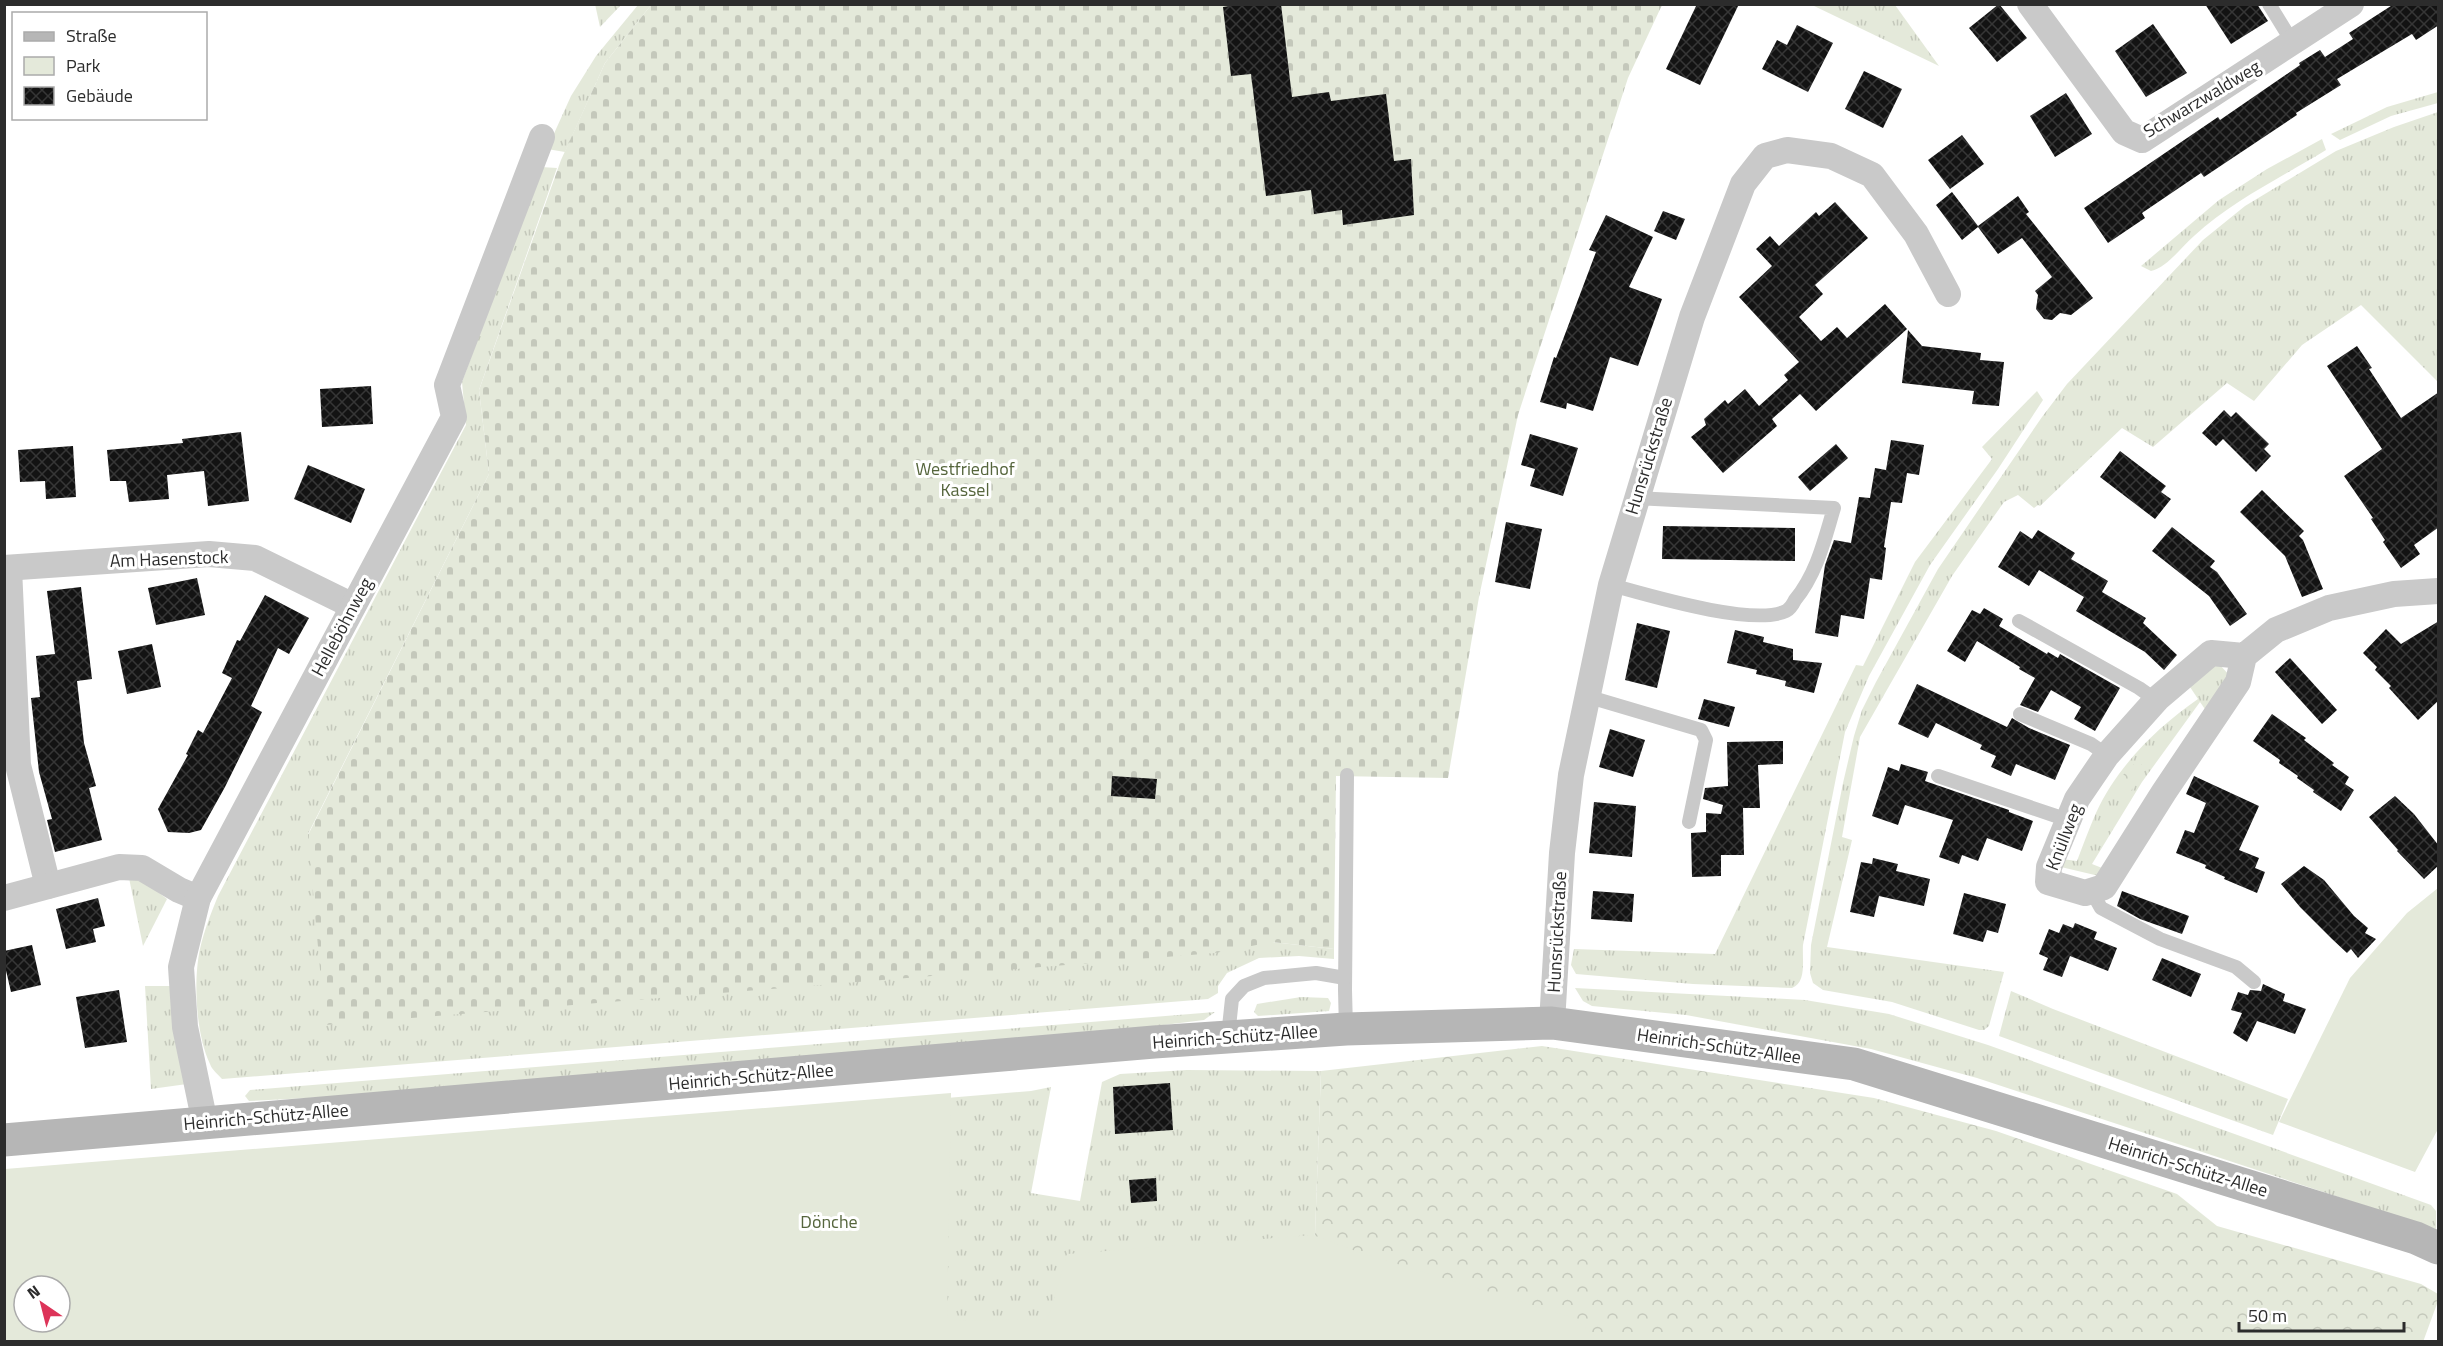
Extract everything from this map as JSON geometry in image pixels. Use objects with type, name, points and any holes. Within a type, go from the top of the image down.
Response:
[{"type":"main road","name":"Heinrich-Schütz-Allee","points":[[4,1140],[1228,1036],[1346,1029],[1552,1023],[1854,1064],[2416,1238],[2439,1248]]},
{"type":"street","name":"Schwarzwaldweg","points":[[2030,4],[2124,132],[2142,140],[2351,4]]},
{"type":"street","name":"Helleböhnweg","points":[[205,1122],[185,1027],[182,967],[198,898],[454,417],[447,384],[542,137]]},
{"type":"street","name":"Hunsrückstraße","points":[[1552,1023],[1562,853],[1570,775],[1611,585],[1635,498],[1692,317],[1743,184],[1765,156],[1787,150],[1831,156],[1872,175],[1916,234],[1948,294]]},
{"type":"street","name":"Am Hasenstock","points":[[48,886],[18,765],[7,568],[209,554],[255,558],[353,606]]},
{"type":"street","points":[[2092,891],[2104,887],[2238,682],[2244,656],[2276,630],[2329,608],[2394,594],[2439,591]]},
{"type":"street","name":"Knüllweg","points":[[2092,891],[2085,893],[2048,882],[2049,867],[2077,799],[2107,755],[2156,700],[2211,653],[2244,656]]},
{"type":"street","points":[[4,898],[119,867],[142,868],[179,890],[198,898]]},
{"type":"lane","points":[[2269,4],[2293,43]]},
{"type":"lane","points":[[1611,585],[1709,610],[1765,616],[1788,610],[1805,588],[1819,559],[1834,508],[1635,498]]},
{"type":"lane","points":[[2019,621],[2139,688],[2156,700]]},
{"type":"lane","points":[[1586,696],[1701,730],[1706,740],[1689,822]]},
{"type":"lane","points":[[2020,714],[2091,744],[2107,755]]},
{"type":"lane","points":[[1346,1029],[1347,776]]},
{"type":"lane","points":[[1938,776],[2068,820]]},
{"type":"lane","points":[[2092,891],[2101,908],[2160,939],[2236,968],[2254,981]]},
{"type":"lane","points":[[1228,1036],[1232,999],[1244,986],[1264,978],[1316,973],[1345,978]]},
{"type":"green space","points":[[595,4],[621,4],[621,5],[600,27]]},
{"type":"green space","points":[[638,5],[651,5],[605,63],[565,152],[547,149],[571,96],[596,56]]},
{"type":"green space","name":"Westfriedhof Kassel","points":[[651,5],[1662,5],[1628,78],[1518,415],[1479,597],[1448,778],[1336,776],[1334,949],[1272,942],[1215,953],[325,1025],[308,835],[489,474],[479,390],[561,160],[605,63]]},
{"type":"green space","points":[[1812,5],[1895,5],[1939,66]]},
{"type":"green space","points":[[2438,92],[2438,103],[2391,116],[2340,140],[2331,134],[2387,107]]},
{"type":"green space","points":[[2438,112],[2438,382],[2361,305],[2302,345],[2254,401],[2227,383],[2153,447],[2122,428],[2040,506],[2034,508],[2018,495],[2004,502],[1952,576],[1860,737],[1842,837],[1852,840],[1827,947],[2004,972],[1989,1026],[1984,1030],[1979,1030],[1892,1002],[1823,990],[1813,983],[1810,973],[1811,945],[1843,783],[1862,710],[1938,569],[2042,417],[2067,384],[2203,240],[2245,206],[2336,151]]},
{"type":"green space","points":[[2322,139],[2326,150],[2224,212],[2163,265],[2151,271],[2141,266],[2219,200],[2267,169]]},
{"type":"green space","points":[[541,167],[557,168],[479,390],[489,474],[308,834],[1334,949],[1334,959],[1299,956],[1259,958],[1227,973],[1218,986],[1218,993],[1208,999],[222,1079],[212,1068],[205,1052],[197,1008],[198,962],[208,922],[218,896],[466,425],[462,382]]},
{"type":"green space","points":[[2037,391],[2043,400],[1998,469],[1930,565],[1869,676],[1845,732],[1803,945],[1802,976],[1797,985],[1792,988],[1693,984],[1576,974],[1571,965],[1574,949],[1715,954],[1856,665],[1863,666],[1915,562],[1992,459],[1982,447]]},
{"type":"green space","points":[[2218,663],[2232,678],[2207,712],[2200,702],[2142,782],[2092,864],[2107,870],[2099,876],[2061,867],[2062,859],[2077,861],[2096,813],[2126,764],[2167,723],[2198,699],[2188,684]]},
{"type":"green space","points":[[2136,763],[2141,764],[2144,771],[2127,797],[2120,796],[2116,788],[2124,774]]},
{"type":"green space","points":[[129,878],[141,879],[167,899],[143,946]]},
{"type":"green space","points":[[2438,888],[2438,1129],[2415,1172],[2279,1122],[2350,978],[2407,913]]},
{"type":"green space","points":[[145,986],[173,986],[187,1084],[151,1089]]},
{"type":"green space","points":[[1575,988],[1805,1000],[1889,1014],[1988,1045],[2431,1205],[2436,1211],[2436,1229],[1977,1078],[1871,1049],[1686,1015],[1592,1006],[1583,1001]]},
{"type":"green space","points":[[2011,991],[2288,1099],[2273,1135],[1999,1036]]},
{"type":"green space","points":[[1301,997],[1328,998],[1331,1003],[1329,1011],[1258,1016],[1254,1012],[1257,1004]]},
{"type":"green space","points":[[1215,1012],[1204,1020],[1075,1036],[386,1094],[249,1101],[245,1096],[250,1090]]},
{"type":"green space","points":[[1542,1046],[1874,1098],[1996,1131],[2177,1194],[2217,1226],[2421,1284],[2438,1294],[2438,1301],[2423,1342],[1276,1342],[1287,1283],[1315,1234],[1321,1071]]},
{"type":"green space","name":"Dönche","points":[[1187,1070],[1321,1071],[1315,1234],[1287,1283],[1074,1326],[168,1341],[239,1157],[1031,1091],[1051,1087],[1031,1193],[1080,1201],[1102,1082],[1120,1074]]},
{"type":"green space","name":"Dönche","points":[[951,1093],[947,1321],[1048,1319],[1067,1254],[1313,1235],[1364,1254],[1574,1318],[1601,1341],[5,1341],[5,1169]]},
{"type":"building","points":[[1242,4],[1281,4],[1292,97],[1329,92],[1331,101],[1386,94],[1394,161],[1411,159],[1414,215],[1343,225],[1342,210],[1314,214],[1311,190],[1266,196],[1251,74],[1231,76],[1223,7]]},
{"type":"building","points":[[1697,4],[1739,4],[1700,85],[1666,69]]},
{"type":"building","points":[[1999,4],[2027,38],[1997,62],[1969,28]]},
{"type":"building","points":[[2205,4],[2257,4],[2268,21],[2231,44]]},
{"type":"building","points":[[2394,4],[2439,4],[2439,25],[2416,40],[2412,34],[2337,79],[2341,85],[2296,113],[2297,115],[2204,177],[2201,173],[2142,213],[2145,218],[2108,243],[2084,208],[2218,117],[2220,120],[2300,65],[2299,63],[2320,50],[2325,57],[2353,39],[2349,33]]},
{"type":"building","points":[[2153,24],[2187,73],[2146,97],[2115,51]]},
{"type":"building","points":[[1797,25],[1833,43],[1808,92],[1762,69],[1777,40],[1787,45]]},
{"type":"building","points":[[1864,71],[1902,89],[1883,128],[1845,109]]},
{"type":"building","points":[[2066,93],[2092,134],[2055,157],[2030,116]]},
{"type":"building","points":[[1962,135],[1984,164],[1950,189],[1928,160]]},
{"type":"building","points":[[1952,192],[1978,226],[2018,196],[2029,212],[2026,214],[2093,298],[2071,315],[2060,313],[2052,320],[2044,319],[2036,309],[2038,295],[2035,291],[2052,277],[2022,238],[1998,254],[1978,227],[1962,240],[1936,205]]},
{"type":"building","points":[[1835,202],[1868,238],[1815,285],[1823,294],[1799,317],[1821,341],[1837,327],[1847,338],[1885,304],[1907,329],[1816,411],[1800,394],[1772,419],[1777,426],[1723,473],[1691,437],[1706,425],[1704,419],[1725,400],[1728,404],[1745,389],[1759,406],[1788,380],[1784,375],[1799,362],[1739,297],[1772,266],[1756,249],[1770,236],[1779,246],[1816,212],[1819,216]]},
{"type":"building","points":[[1663,211],[1685,219],[1676,240],[1654,231]]},
{"type":"building","points":[[1606,215],[1653,237],[1629,287],[1662,299],[1638,366],[1610,357],[1593,411],[1567,403],[1566,409],[1540,402],[1554,357],[1556,358],[1596,252],[1589,250]]},
{"type":"building","points":[[1908,330],[1922,346],[1981,353],[1980,360],[2004,362],[1999,406],[1972,404],[1974,391],[1902,383]]},
{"type":"building","points":[[2357,346],[2401,418],[2439,392],[2439,527],[2414,545],[2420,554],[2401,568],[2383,542],[2385,540],[2371,519],[2373,518],[2344,476],[2382,449],[2327,366]]},
{"type":"building","points":[[371,386],[373,424],[322,427],[320,389]]},
{"type":"building","points":[[2224,410],[2231,417],[2236,412],[2269,444],[2264,449],[2271,456],[2256,472],[2223,439],[2216,446],[2202,433]]},
{"type":"building","points":[[241,432],[249,501],[208,506],[204,471],[167,475],[169,499],[129,502],[126,481],[110,481],[107,450],[183,443],[182,439]]},
{"type":"building","points":[[1530,434],[1578,448],[1563,496],[1530,486],[1535,469],[1521,465]]},
{"type":"building","points":[[1891,440],[1924,445],[1919,475],[1907,473],[1902,503],[1891,502],[1882,580],[1870,578],[1864,619],[1841,615],[1838,637],[1815,633],[1825,565],[1834,540],[1851,543],[1859,497],[1870,498],[1875,468],[1886,470]]},
{"type":"building","points":[[1836,444],[1848,458],[1810,491],[1798,477]]},
{"type":"building","points":[[73,446],[76,497],[46,499],[45,481],[20,482],[18,450]]},
{"type":"building","points":[[2120,451],[2166,486],[2161,492],[2171,499],[2155,519],[2100,477]]},
{"type":"building","points":[[308,465],[365,489],[351,523],[294,499]]},
{"type":"building","points":[[2262,490],[2304,531],[2299,536],[2303,540],[2323,589],[2302,597],[2285,556],[2240,512]]},
{"type":"building","points":[[1506,522],[1542,529],[1530,589],[1495,582]]},
{"type":"building","points":[[1663,526],[1795,528],[1795,561],[1662,559]]},
{"type":"building","points":[[2172,527],[2215,561],[2210,567],[2217,572],[2247,614],[2230,626],[2209,596],[2152,551]]},
{"type":"building","points":[[2038,530],[2075,553],[2071,559],[2108,581],[2102,592],[2146,618],[2143,623],[2177,655],[2164,670],[2145,652],[2076,611],[2084,597],[2039,570],[2029,586],[1998,567],[2020,531],[2032,539]]},
{"type":"building","points":[[197,578],[205,615],[156,625],[148,588]]},
{"type":"building","points":[[81,587],[92,679],[77,681],[84,743],[96,786],[89,788],[102,840],[55,852],[47,820],[52,819],[39,772],[31,698],[40,697],[36,656],[55,654],[47,591]]},
{"type":"building","points":[[265,595],[309,618],[289,654],[278,648],[251,706],[262,712],[201,830],[189,833],[168,832],[158,809],[188,755],[186,754],[198,730],[203,733],[232,678],[222,673],[237,640],[240,641]]},
{"type":"building","points":[[1984,608],[2003,619],[1999,626],[2047,654],[2048,652],[2058,658],[2060,654],[2120,688],[2095,731],[2074,719],[2081,707],[2051,690],[2038,712],[2020,705],[2035,678],[1977,641],[1965,662],[1947,651],[1972,610],[1980,614]]},
{"type":"building","points":[[2439,621],[2439,700],[2418,720],[2389,688],[2391,686],[2375,670],[2377,667],[2363,653],[2386,629],[2401,644]]},
{"type":"building","points":[[1637,623],[1670,631],[1657,688],[1625,680]]},
{"type":"building","points":[[1735,630],[1764,637],[1763,642],[1793,649],[1793,660],[1822,663],[1814,693],[1785,686],[1786,681],[1756,674],[1757,670],[1727,663]]},
{"type":"building","points":[[152,644],[161,687],[127,694],[118,651]]},
{"type":"building","points":[[2290,658],[2337,710],[2322,724],[2275,672]]},
{"type":"building","points":[[1917,684],[2007,727],[2012,718],[2029,728],[2070,745],[2055,780],[2016,764],[2011,776],[1991,767],[1996,756],[1980,749],[1982,745],[1936,723],[1928,738],[1898,724]]},
{"type":"building","points":[[1704,699],[1735,707],[1729,727],[1698,719]]},
{"type":"building","points":[[2272,714],[2306,738],[2304,740],[2349,777],[2345,784],[2354,790],[2341,811],[2313,792],[2314,790],[2297,778],[2298,776],[2279,763],[2280,760],[2253,741]]},
{"type":"building","points":[[1610,729],[1645,740],[1633,777],[1599,767]]},
{"type":"building","points":[[1783,741],[1783,764],[1758,765],[1760,808],[1743,808],[1744,855],[1721,855],[1721,876],[1692,877],[1691,833],[1706,832],[1706,813],[1721,814],[1723,805],[1703,799],[1705,788],[1728,786],[1727,742]]},
{"type":"building","points":[[1901,764],[1928,772],[1925,781],[2009,810],[2009,812],[2033,821],[2022,851],[1987,838],[1978,861],[1962,855],[1959,864],[1939,857],[1953,820],[1905,805],[1898,825],[1872,816],[1888,767],[1899,771]]},
{"type":"building","points":[[1112,776],[1157,779],[1155,799],[1111,796]]},
{"type":"building","points":[[2194,776],[2259,806],[2239,850],[2259,858],[2255,868],[2265,872],[2257,893],[2224,879],[2225,877],[2205,868],[2206,865],[2176,853],[2185,830],[2194,833],[2206,803],[2186,794]]},
{"type":"building","points":[[2395,796],[2414,814],[2439,846],[2439,865],[2424,879],[2369,817]]},
{"type":"building","points":[[1594,802],[1636,806],[1632,857],[1589,853]]},
{"type":"building","points":[[1873,858],[1898,864],[1896,871],[1930,879],[1924,906],[1879,896],[1874,917],[1850,912],[1861,862],[1872,864]]},
{"type":"building","points":[[2304,866],[2324,880],[2354,916],[2368,928],[2365,933],[2376,939],[2358,958],[2351,949],[2347,953],[2332,939],[2281,884]]},
{"type":"building","points":[[1593,891],[1634,894],[1632,922],[1591,919]]},
{"type":"building","points":[[2122,891],[2189,916],[2182,934],[2140,919],[2117,906]]},
{"type":"building","points":[[1964,893],[2006,904],[1998,933],[1987,930],[1983,942],[1953,934]]},
{"type":"building","points":[[98,898],[105,926],[93,929],[96,942],[66,949],[56,909]]},
{"type":"building","points":[[2075,923],[2097,932],[2094,939],[2117,948],[2108,971],[2070,956],[2062,977],[2043,970],[2048,958],[2039,954],[2049,929],[2059,933],[2063,924],[2073,928]]},
{"type":"building","points":[[32,945],[41,985],[11,992],[4,962],[4,951]]},
{"type":"building","points":[[2162,958],[2201,974],[2191,997],[2152,980]]},
{"type":"building","points":[[2263,984],[2285,994],[2283,1001],[2306,1009],[2295,1034],[2257,1021],[2247,1042],[2233,1033],[2242,1013],[2231,1010],[2238,992],[2248,995],[2250,990],[2261,991]]},
{"type":"building","points":[[119,990],[127,1042],[85,1048],[76,997]]},
{"type":"building","points":[[1170,1083],[1173,1130],[1115,1134],[1113,1087]]},
{"type":"building","points":[[1156,1178],[1157,1201],[1131,1203],[1129,1180]]}]
